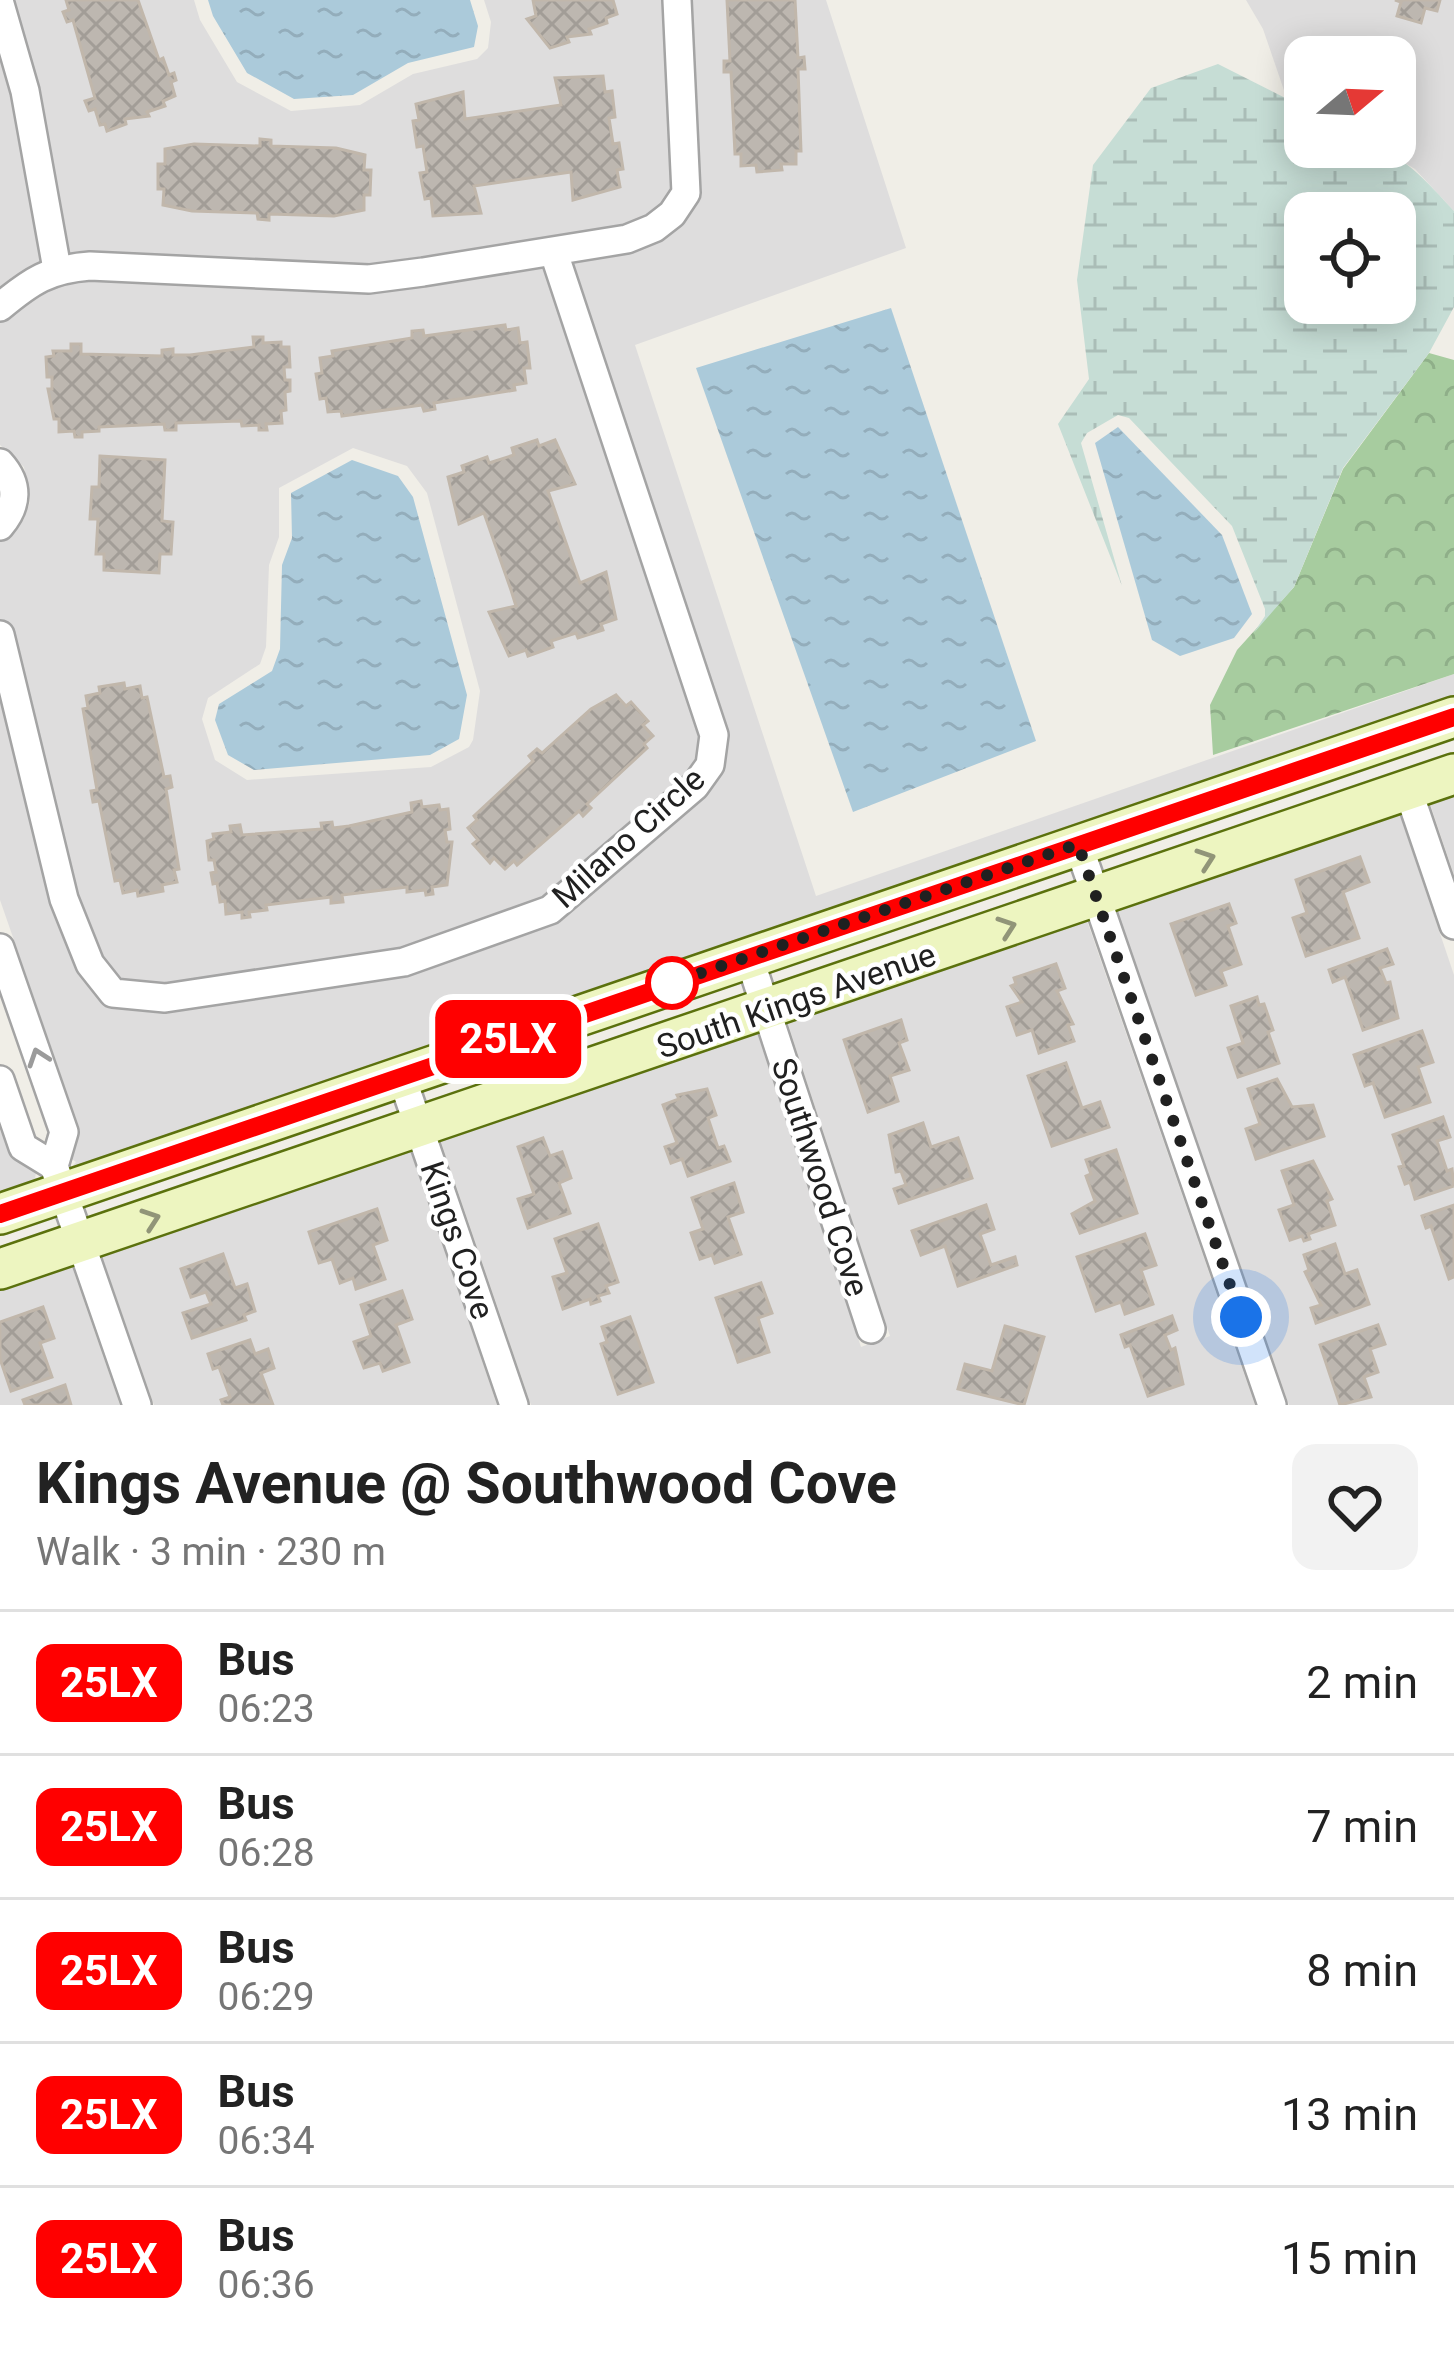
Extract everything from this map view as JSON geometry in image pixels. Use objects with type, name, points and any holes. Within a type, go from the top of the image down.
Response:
[{"type":"main road","name":"South Kings Avenue","points":[[0,1214],[59,1180],[401,1075],[1454,717]]},
{"type":"main road","name":"South Kings Avenue","points":[[0,1269],[1454,774]]},
{"type":"street","points":[[0,307],[57,269],[90,266],[369,279],[554,253],[627,239],[654,228],[672,214],[686,193],[677,0]]},
{"type":"street","points":[[0,4],[25,91],[57,269]]},
{"type":"street","name":"Milano Circle","points":[[0,635],[64,899],[90,964],[113,993],[165,998],[404,962],[550,910],[695,786],[710,765],[714,735],[554,253]]},
{"type":"street","points":[[0,463],[15,489],[14,502],[0,526]]},
{"type":"street","points":[[1408,790],[1454,925]]},
{"type":"street","points":[[1078,844],[1271,1405]]},
{"type":"street","points":[[0,948],[64,1132],[59,1180],[137,1405]]},
{"type":"street","name":"Southwood Cove","points":[[749,957],[871,1329]]},
{"type":"street","name":"Kings Cove","points":[[401,1075],[514,1405]]},
{"type":"street","points":[[0,1080],[22,1147],[59,1180]]},
{"type":"shaded area","points":[[0,0],[194,0],[200,20],[237,82],[291,111],[360,105],[413,74],[477,59],[488,48],[491,22],[484,0],[826,0],[906,248],[635,345],[816,896],[1454,674],[1454,702],[74,1175],[71,1168],[76,1162],[72,1159],[79,1127],[0,900],[0,542],[24,519],[30,502],[24,467],[0,445]],"holes":[[[353,448],[407,466],[427,493],[480,691],[473,740],[469,747],[431,767],[247,780],[215,760],[202,719],[208,698],[260,664],[266,647],[269,565],[279,537],[279,488]]]},
{"type":"shaded area","points":[[1246,0],[1454,0],[1454,211],[1413,168],[1416,36],[1284,36],[1284,90],[1263,29]]},
{"type":"shaded area","points":[[1454,789],[1454,875],[1428,798]]},
{"type":"shaded area","points":[[1398,809],[1454,975],[1454,1405],[1289,1405],[1115,905]]},
{"type":"shaded area","points":[[1085,915],[1255,1405],[531,1405],[439,1136],[756,1029],[861,1347],[890,1336],[786,1018]]},
{"type":"shaded area","points":[[0,1130],[13,1159],[36,1173],[43,1185],[0,1199]]},
{"type":"shaded area","points":[[409,1146],[497,1405],[154,1405],[100,1251]]},
{"type":"shaded area","points":[[70,1261],[120,1405],[0,1405],[0,1284]]},
{"type":"green space","points":[[1218,64],[1284,97],[1284,168],[1411,168],[1454,211],[1454,307],[1429,353],[1343,468],[1294,587],[1253,634],[1265,609],[1232,526],[1129,418],[1118,415],[1087,433],[1081,443],[1122,586],[1058,424],[1089,379],[1077,280],[1093,165],[1151,88]]},
{"type":"green space","points":[[1429,353],[1454,360],[1454,674],[1213,755],[1210,705],[1237,650],[1294,587],[1343,469]]},
{"type":"water","points":[[208,0],[470,0],[478,26],[474,47],[408,63],[353,95],[294,99],[247,73]]},
{"type":"water","points":[[891,308],[1036,741],[853,812],[696,368]]},
{"type":"water","points":[[1118,427],[1222,535],[1252,614],[1234,638],[1180,656],[1152,640],[1095,443]]},
{"type":"water","points":[[352,460],[398,476],[413,497],[467,695],[459,739],[430,755],[254,770],[228,755],[215,720],[219,704],[272,671],[280,649],[282,565],[292,538],[291,493]]},
{"type":"building","points":[[66,0],[138,0],[159,60],[163,58],[169,75],[174,73],[175,96],[163,101],[165,106],[147,112],[149,116],[125,119],[126,124],[107,131],[105,124],[100,125],[95,109],[89,111],[85,101],[95,98],[73,20],[67,22],[63,12],[69,10]]},
{"type":"building","points":[[533,0],[613,0],[617,14],[606,18],[607,23],[589,29],[591,34],[567,37],[569,42],[550,48],[527,19],[536,16]]},
{"type":"building","points":[[727,0],[795,0],[798,58],[804,57],[805,69],[798,69],[801,151],[796,151],[796,164],[781,164],[782,170],[757,172],[756,165],[741,166],[741,154],[735,154],[731,72],[724,72],[724,61],[730,61]]},
{"type":"building","points":[[1395,0],[1440,0],[1437,11],[1425,8],[1421,23],[1397,16],[1401,2]]},
{"type":"building","points":[[603,76],[605,92],[612,91],[615,117],[609,118],[613,144],[619,143],[620,187],[573,200],[571,172],[474,186],[481,213],[433,216],[420,173],[427,172],[423,146],[417,147],[416,104],[463,92],[465,119],[561,105],[555,78]]},
{"type":"building","points":[[260,139],[271,140],[271,146],[336,148],[365,155],[364,170],[371,170],[364,210],[334,216],[269,214],[269,220],[258,219],[257,213],[163,205],[158,164],[165,164],[165,149],[194,144],[260,146]]},
{"type":"building","points":[[505,325],[506,330],[518,328],[520,343],[527,342],[530,368],[524,368],[526,383],[514,385],[515,390],[434,403],[435,409],[424,411],[422,405],[342,416],[341,411],[328,412],[326,398],[320,399],[316,374],[322,373],[320,358],[333,356],[332,351],[412,338],[412,331],[423,330],[424,336]]},
{"type":"building","points":[[253,337],[289,347],[290,367],[284,367],[290,391],[285,392],[282,423],[266,424],[267,430],[259,430],[259,425],[242,426],[241,421],[176,423],[176,430],[165,430],[164,424],[99,427],[99,431],[82,432],[82,437],[75,437],[74,431],[59,432],[48,389],[52,389],[52,377],[47,377],[46,357],[54,356],[53,351],[71,351],[71,344],[81,344],[81,354],[162,356],[162,350],[173,349],[173,355],[190,355],[254,347]]},
{"type":"building","points":[[537,440],[539,446],[555,440],[575,484],[548,491],[580,583],[606,572],[616,619],[601,624],[603,630],[551,641],[553,647],[528,656],[526,650],[509,656],[489,612],[516,606],[511,590],[484,513],[459,524],[448,477],[487,457],[489,463],[514,455],[512,448]]},
{"type":"building","points":[[100,456],[165,460],[162,521],[173,522],[171,554],[160,554],[159,573],[104,570],[104,554],[96,554],[98,519],[90,519],[92,487],[99,487]]},
{"type":"building","points":[[124,683],[125,689],[140,686],[142,698],[147,697],[164,777],[170,776],[172,787],[166,789],[179,869],[174,870],[177,882],[162,885],[163,891],[138,896],[137,890],[123,893],[120,880],[115,881],[99,801],[93,802],[91,791],[97,790],[83,709],[88,708],[86,696],[100,693],[99,687]]},
{"type":"building","points":[[616,695],[626,706],[631,702],[648,721],[643,725],[653,736],[644,744],[647,748],[587,804],[591,808],[583,816],[579,811],[517,865],[514,861],[505,869],[494,858],[490,863],[473,844],[478,840],[468,828],[477,820],[474,816],[533,761],[529,756],[537,749],[542,753],[591,709]]},
{"type":"building","points":[[421,801],[422,807],[448,809],[450,829],[445,830],[447,842],[452,842],[447,885],[432,887],[433,894],[407,892],[407,887],[342,895],[343,902],[331,903],[331,897],[266,905],[267,910],[249,912],[250,917],[242,918],[242,912],[226,914],[211,873],[216,872],[207,841],[214,839],[213,834],[231,832],[230,826],[240,825],[242,835],[322,829],[321,823],[332,822],[333,828],[349,826],[412,812],[411,803]]},
{"type":"building","points":[[1360,857],[1369,882],[1343,892],[1359,938],[1306,956],[1293,918],[1307,913],[1296,880]]},
{"type":"building","points":[[1229,904],[1236,923],[1228,926],[1241,964],[1221,971],[1226,985],[1196,995],[1171,924]]},
{"type":"building","points":[[1387,949],[1393,964],[1380,968],[1386,983],[1390,982],[1398,1018],[1363,1030],[1345,977],[1333,982],[1329,970]]},
{"type":"building","points":[[1056,964],[1065,988],[1057,991],[1073,1024],[1068,1025],[1074,1041],[1039,1053],[1032,1030],[1017,1035],[1007,1007],[1022,1002],[1011,986],[1016,984],[1014,978]]},
{"type":"building","points":[[1257,997],[1273,1030],[1268,1032],[1279,1063],[1238,1077],[1228,1048],[1243,1043],[1231,1006]]},
{"type":"building","points":[[901,1020],[907,1040],[899,1043],[909,1070],[890,1076],[898,1101],[868,1112],[844,1040]]},
{"type":"building","points":[[1422,1031],[1433,1062],[1418,1067],[1430,1102],[1385,1117],[1373,1083],[1365,1086],[1354,1055]]},
{"type":"building","points":[[1066,1063],[1082,1108],[1100,1102],[1109,1127],[1052,1146],[1028,1076]]},
{"type":"building","points":[[1277,1079],[1292,1107],[1313,1105],[1324,1136],[1256,1159],[1246,1129],[1260,1124],[1248,1089]]},
{"type":"building","points":[[707,1089],[716,1115],[708,1118],[718,1148],[724,1146],[730,1161],[688,1176],[682,1159],[671,1163],[665,1147],[677,1143],[663,1105],[679,1099],[677,1095]]},
{"type":"building","points":[[1443,1117],[1450,1137],[1437,1141],[1447,1171],[1452,1169],[1454,1186],[1415,1199],[1399,1167],[1404,1166],[1393,1135]]},
{"type":"building","points":[[923,1123],[931,1147],[958,1138],[972,1178],[899,1203],[894,1189],[906,1185],[901,1171],[896,1172],[889,1135]]},
{"type":"building","points":[[543,1138],[550,1156],[562,1152],[571,1178],[559,1183],[570,1213],[528,1228],[518,1199],[534,1194],[518,1147]]},
{"type":"building","points":[[1116,1150],[1137,1213],[1080,1233],[1072,1214],[1095,1201],[1086,1160]]},
{"type":"building","points":[[1313,1161],[1332,1199],[1327,1201],[1335,1225],[1308,1234],[1310,1239],[1304,1241],[1302,1236],[1290,1240],[1279,1210],[1294,1205],[1282,1171]]},
{"type":"building","points":[[734,1183],[743,1212],[728,1217],[741,1254],[715,1263],[712,1255],[700,1259],[691,1233],[703,1229],[692,1198]]},
{"type":"building","points":[[986,1205],[994,1229],[980,1234],[991,1265],[1015,1257],[1017,1265],[958,1286],[945,1246],[921,1255],[912,1231]]},
{"type":"building","points":[[1454,1205],[1454,1277],[1449,1279],[1431,1226],[1426,1228],[1422,1216]]},
{"type":"building","points":[[377,1209],[387,1240],[373,1245],[385,1279],[356,1289],[353,1278],[340,1283],[332,1259],[319,1263],[309,1232]]},
{"type":"building","points":[[598,1224],[618,1282],[606,1286],[609,1293],[598,1296],[600,1301],[591,1304],[590,1299],[563,1309],[553,1277],[567,1273],[555,1239]]},
{"type":"building","points":[[1145,1234],[1156,1265],[1141,1270],[1153,1304],[1125,1314],[1121,1302],[1096,1311],[1077,1257]]},
{"type":"building","points":[[1335,1244],[1345,1274],[1357,1270],[1369,1304],[1316,1323],[1311,1308],[1321,1305],[1305,1272],[1309,1270],[1304,1255]]},
{"type":"building","points":[[223,1254],[235,1288],[247,1284],[255,1311],[244,1315],[246,1320],[192,1338],[183,1313],[211,1304],[206,1292],[191,1297],[181,1269]]},
{"type":"building","points":[[761,1283],[772,1313],[758,1318],[769,1352],[738,1362],[716,1298]]},
{"type":"building","points":[[402,1291],[412,1319],[396,1325],[409,1362],[383,1371],[380,1363],[364,1368],[354,1342],[371,1336],[361,1305]]},
{"type":"building","points":[[43,1307],[54,1338],[40,1343],[52,1377],[11,1391],[0,1359],[0,1322]]},
{"type":"building","points":[[1172,1316],[1177,1330],[1165,1335],[1171,1350],[1175,1348],[1183,1384],[1148,1396],[1130,1345],[1125,1347],[1121,1335]]},
{"type":"building","points":[[630,1317],[653,1382],[618,1394],[601,1344],[607,1342],[602,1327]]},
{"type":"building","points":[[1378,1325],[1385,1344],[1370,1349],[1378,1372],[1364,1377],[1371,1397],[1340,1405],[1320,1345]]},
{"type":"building","points":[[1005,1326],[1044,1337],[1024,1405],[958,1389],[965,1364],[992,1371]]},
{"type":"building","points":[[250,1340],[255,1354],[268,1349],[274,1368],[261,1373],[273,1405],[223,1405],[221,1400],[230,1397],[219,1367],[213,1369],[208,1354]]},
{"type":"building","points":[[65,1385],[71,1405],[25,1405],[23,1400]]},
{"type":"bus line","name":"25LX","points":[[0,1214],[1454,717]]},
{"type":"route","points":[[672,983],[666,985],[1078,844],[1241,1317]]}]
